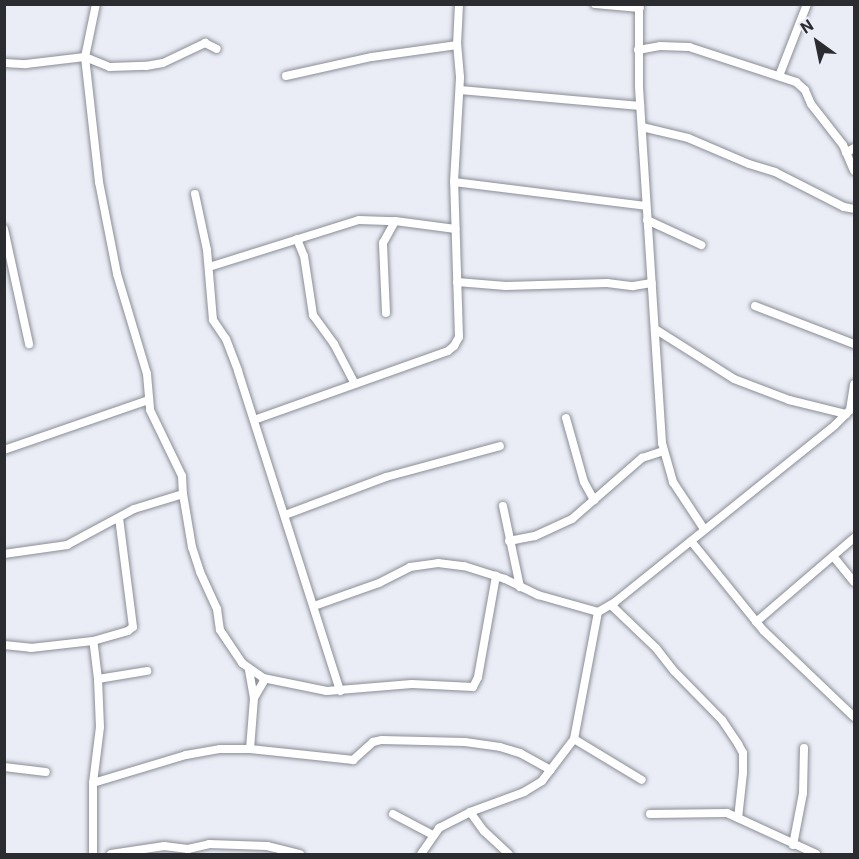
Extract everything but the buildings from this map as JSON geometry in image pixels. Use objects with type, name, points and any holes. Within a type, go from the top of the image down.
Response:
[{"type":"street","points":[[96,4],[85,57],[99,182],[117,274],[147,374],[150,410],[182,476],[192,547],[200,572],[217,609],[219,630],[249,670],[265,679],[327,691],[412,684],[473,687],[478,677],[496,576]]},
{"type":"street","points":[[254,420],[454,346],[459,337],[454,182],[460,90],[457,45],[459,4]]},
{"type":"street","points":[[595,4],[639,6],[640,106],[664,451],[673,482],[704,529]]},
{"type":"street","points":[[779,76],[807,4]]},
{"type":"street","points":[[4,63],[26,64],[85,57],[110,66],[146,66],[163,63],[205,43],[217,49]]},
{"type":"street","points":[[286,76],[325,69],[350,60],[457,45]]},
{"type":"street","points":[[638,50],[660,46],[689,47],[796,82],[805,90],[855,171]]},
{"type":"street","points":[[460,90],[640,106]]},
{"type":"street","points":[[642,128],[688,138],[749,164],[775,171],[835,202],[855,209]]},
{"type":"street","points":[[846,153],[855,148]]},
{"type":"street","points":[[454,182],[646,206]]},
{"type":"street","points":[[195,194],[209,267],[213,320],[226,339],[254,420],[340,691]]},
{"type":"street","points":[[209,267],[359,220],[395,220],[455,229]]},
{"type":"street","points":[[386,313],[383,243],[395,220]]},
{"type":"street","points":[[647,220],[701,245]]},
{"type":"street","points":[[4,229],[29,344]]},
{"type":"street","points":[[297,239],[304,256],[313,315],[334,344],[355,384]]},
{"type":"street","points":[[457,282],[506,286],[607,283],[633,286],[652,283]]},
{"type":"street","points":[[755,306],[855,344]]},
{"type":"street","points":[[655,329],[734,379],[789,400],[846,414]]},
{"type":"street","points":[[314,606],[423,564],[451,563],[496,576],[520,588],[598,612],[611,605],[846,414],[853,402],[855,384]]},
{"type":"street","points":[[4,450],[148,400]]},
{"type":"street","points":[[566,418],[584,482],[594,500]]},
{"type":"street","points":[[285,515],[386,477],[500,446]]},
{"type":"street","points":[[509,541],[555,528],[572,519],[642,458],[664,451]]},
{"type":"street","points":[[4,554],[67,544],[134,509],[183,494]]},
{"type":"street","points":[[503,506],[520,588]]},
{"type":"street","points":[[4,645],[30,648],[93,641],[128,631],[133,627],[119,518]]},
{"type":"street","points":[[756,622],[855,538]]},
{"type":"street","points":[[691,541],[756,622],[855,717]]},
{"type":"street","points":[[833,556],[855,582]]},
{"type":"street","points":[[611,605],[656,648],[674,671],[722,720],[738,744],[743,753],[738,818]]},
{"type":"street","points":[[421,855],[439,828],[470,812],[524,792],[542,781],[574,739],[598,612]]},
{"type":"street","points":[[93,641],[99,679],[100,727],[93,783],[93,855]]},
{"type":"street","points":[[249,670],[254,698],[250,749]]},
{"type":"street","points":[[99,679],[147,671]]},
{"type":"street","points":[[254,698],[265,679]]},
{"type":"street","points":[[574,739],[642,780]]},
{"type":"street","points":[[93,783],[186,756],[220,749],[250,749],[354,760],[377,741],[465,742],[500,747],[520,753],[551,770]]},
{"type":"street","points":[[793,845],[803,793],[804,748]]},
{"type":"street","points":[[4,767],[46,772]]},
{"type":"street","points":[[470,812],[484,831],[509,855]]},
{"type":"street","points":[[650,814],[727,813],[816,855]]},
{"type":"street","points":[[393,814],[433,835]]},
{"type":"street","points":[[111,855],[164,846],[188,849],[210,844],[267,846],[300,855]]}]
